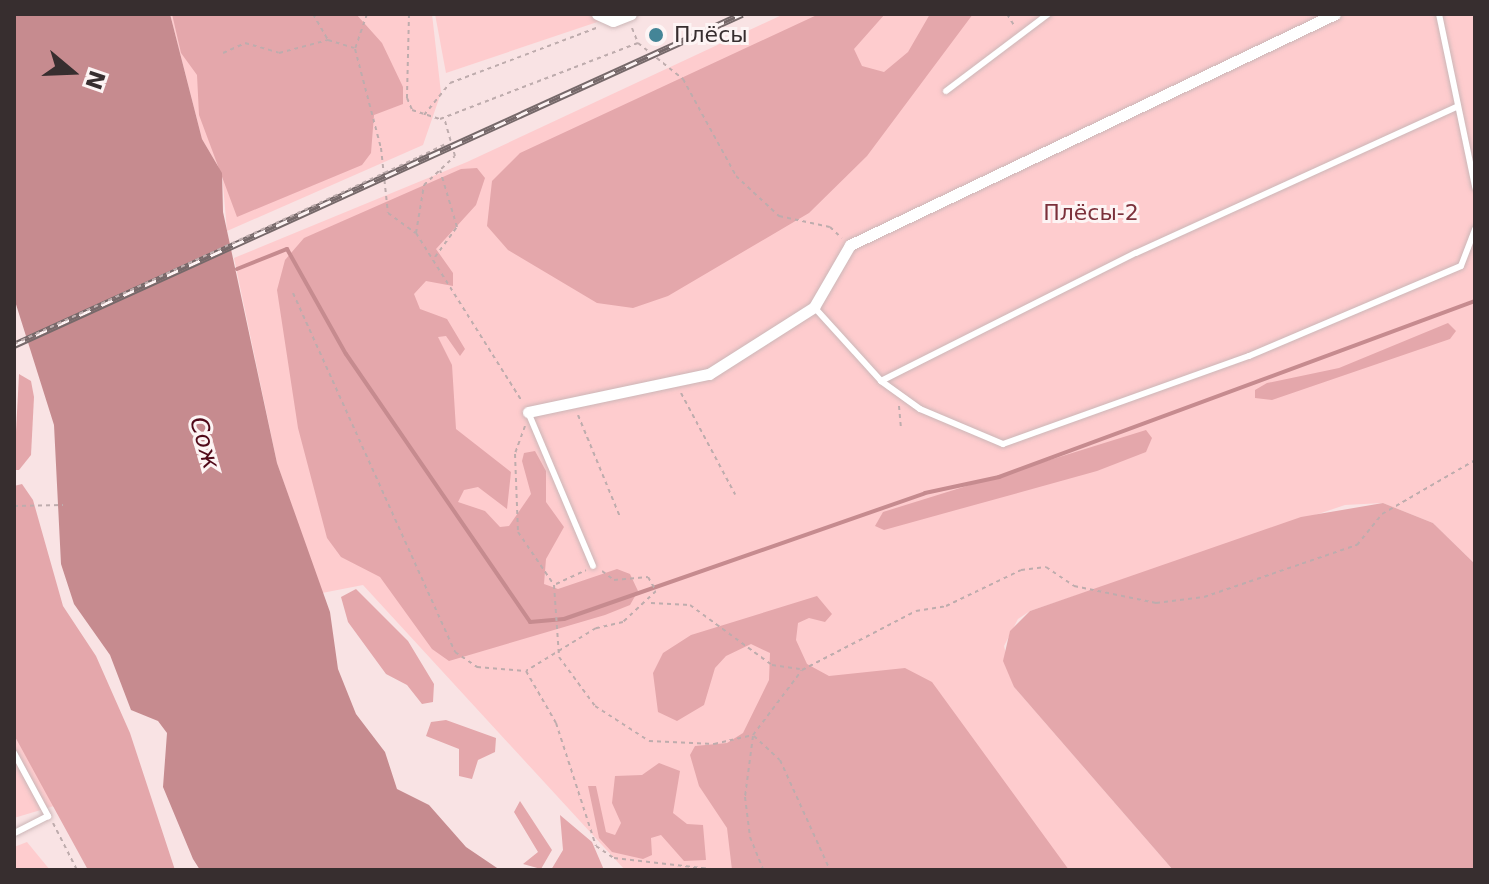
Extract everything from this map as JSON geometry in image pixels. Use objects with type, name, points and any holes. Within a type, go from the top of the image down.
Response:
[{"type":"street","points":[[528,412],[709,374],[814,307],[850,245],[1335,14]]},
{"type":"street","points":[[601,17],[629,15]]},
{"type":"lane","points":[[946,91],[1017,32],[1048,14]]},
{"type":"lane","points":[[1439,14],[1475,187]]},
{"type":"lane","points":[[881,381],[1136,253],[1456,107]]},
{"type":"lane","points":[[814,307],[881,381],[897,393],[1003,444],[1249,356],[1461,266],[1475,229]]},
{"type":"lane","points":[[528,412],[593,566]]},
{"type":"lane","points":[[14,753],[48,816],[14,833]]},
{"type":"path","points":[[313,14],[328,40]]},
{"type":"path","points":[[367,14],[355,49],[381,148],[388,213],[416,233],[528,412],[515,454],[518,532],[554,585],[559,657],[595,706],[649,741],[714,744],[753,735]]},
{"type":"path","points":[[409,14],[407,98],[423,116],[444,117],[638,43]]},
{"type":"path","points":[[1007,14],[1017,32]]},
{"type":"path","points":[[629,15],[638,43],[683,79],[736,176],[779,216],[830,227],[850,245]]},
{"type":"path","points":[[423,116],[450,83],[553,49],[597,30],[601,17]]},
{"type":"path","points":[[223,53],[245,43],[279,53],[328,40],[355,49]]},
{"type":"path","points":[[416,233],[420,195],[440,169],[455,156],[444,117]]},
{"type":"path","points":[[14,344],[449,142]]},
{"type":"path","points":[[433,259],[457,227],[440,169]]},
{"type":"path","points":[[293,293],[455,652],[477,667],[526,671],[559,657],[596,628],[623,622],[650,603],[656,591],[648,577],[614,580],[593,566],[554,585]]},
{"type":"path","points":[[675,381],[735,494]]},
{"type":"path","points":[[897,393],[901,430]]},
{"type":"path","points":[[573,403],[620,517]]},
{"type":"path","points":[[763,870],[750,837],[745,797],[753,735],[802,670],[916,611],[946,606],[1021,570],[1046,567],[1074,586],[1156,603],[1204,597],[1294,569],[1321,553],[1357,545],[1382,514],[1475,460]]},
{"type":"path","points":[[14,506],[63,505]]},
{"type":"path","points":[[650,603],[690,605],[772,665],[802,670]]},
{"type":"path","points":[[526,671],[556,723],[596,846],[614,858],[719,870]]},
{"type":"path","points":[[753,735],[780,760],[830,870]]},
{"type":"path","points":[[48,816],[77,870]]},
{"type":"green space","points":[[170,14],[432,14],[441,93],[423,145],[227,231],[222,173],[202,139]]},
{"type":"green space","points":[[435,14],[621,14],[446,73]]},
{"type":"green space","name":"Плёсы-2","points":[[784,14],[1475,14],[1475,564],[1433,523],[1383,503],[1345,505],[1030,611],[1018,619],[1004,646],[1014,687],[1173,870],[625,870],[363,585],[322,593],[277,463],[234,258],[467,162]]},
{"type":"green space","points":[[14,735],[54,806],[14,818]]},
{"type":"green space","points":[[27,842],[50,870],[14,870],[14,847]]},
{"type":"shaded area","points":[[172,14],[356,14],[382,43],[403,87],[403,104],[374,115],[371,153],[362,165],[237,217],[199,115],[197,75],[181,53]]},
{"type":"shaded area","points":[[819,14],[885,14],[854,49],[862,66],[884,72],[908,52],[930,14],[973,14],[867,156],[809,213],[668,296],[633,308],[597,303],[508,250],[487,226],[492,181],[520,153]]},
{"type":"shaded area","points":[[477,168],[485,178],[476,205],[436,249],[453,273],[453,286],[426,281],[414,294],[420,309],[447,319],[465,349],[460,356],[446,336],[438,337],[452,365],[456,429],[511,472],[507,509],[478,487],[464,490],[458,502],[485,511],[500,527],[509,526],[531,494],[522,461],[524,453],[535,451],[546,471],[546,502],[564,527],[546,559],[544,584],[558,589],[617,569],[630,574],[638,591],[630,605],[605,615],[449,661],[432,649],[380,577],[341,557],[327,538],[298,428],[277,290],[285,260],[304,238],[461,169]]},
{"type":"shaded area","points":[[1448,323],[1456,331],[1450,339],[1272,400],[1255,398],[1255,390],[1267,383],[1339,368]]},
{"type":"shaded area","points":[[19,374],[31,381],[34,397],[31,455],[19,470],[14,470]]},
{"type":"shaded area","points":[[1146,430],[1152,438],[1146,452],[1097,471],[884,530],[875,526],[883,512]]},
{"type":"shaded area","points":[[22,484],[33,500],[63,606],[96,656],[130,733],[175,870],[88,870],[14,735],[14,486]]},
{"type":"shaded area","points":[[1383,503],[1433,523],[1475,564],[1475,870],[1173,870],[1014,687],[1003,661],[1010,631],[1030,611],[1301,517]]},
{"type":"shaded area","points":[[356,589],[408,641],[434,684],[433,702],[422,704],[407,685],[386,674],[348,622],[341,597]]},
{"type":"shaded area","points":[[817,596],[832,614],[825,622],[809,618],[798,623],[796,640],[807,664],[829,676],[905,668],[932,682],[1069,870],[732,870],[727,828],[699,786],[690,755],[695,746],[727,743],[743,733],[769,680],[770,653],[751,644],[726,656],[715,668],[704,705],[677,721],[658,712],[653,673],[663,653],[691,635]]},
{"type":"shaded area","points":[[446,720],[496,738],[495,752],[478,760],[472,779],[459,776],[459,749],[426,736],[431,722]]},
{"type":"shaded area","points":[[659,763],[680,771],[673,813],[687,824],[703,825],[706,860],[684,861],[661,835],[651,838],[652,855],[643,859],[612,852],[599,838],[588,786],[596,786],[606,832],[615,835],[621,823],[612,803],[615,776],[642,775]]},
{"type":"shaded area","points":[[520,801],[552,850],[541,869],[523,864],[538,852],[514,812]]},
{"type":"shaded area","points":[[560,815],[592,842],[604,870],[551,870],[563,850]]},
{"type":"water","name":"Сож","points":[[14,14],[170,14],[202,139],[222,173],[223,212],[277,463],[330,612],[338,669],[356,714],[385,752],[397,789],[429,805],[466,847],[500,870],[200,870],[193,859],[163,787],[167,733],[158,721],[131,710],[110,655],[74,604],[61,564],[54,425],[14,298]]},
{"type":"waterway","points":[[237,269],[287,249],[346,354],[530,622],[564,619],[925,493],[999,477],[1475,301]]},
{"type":"railway","points":[[14,345],[742,14]]},
{"type":"place","name":"Плёсы","points":[[656,35]]}]
